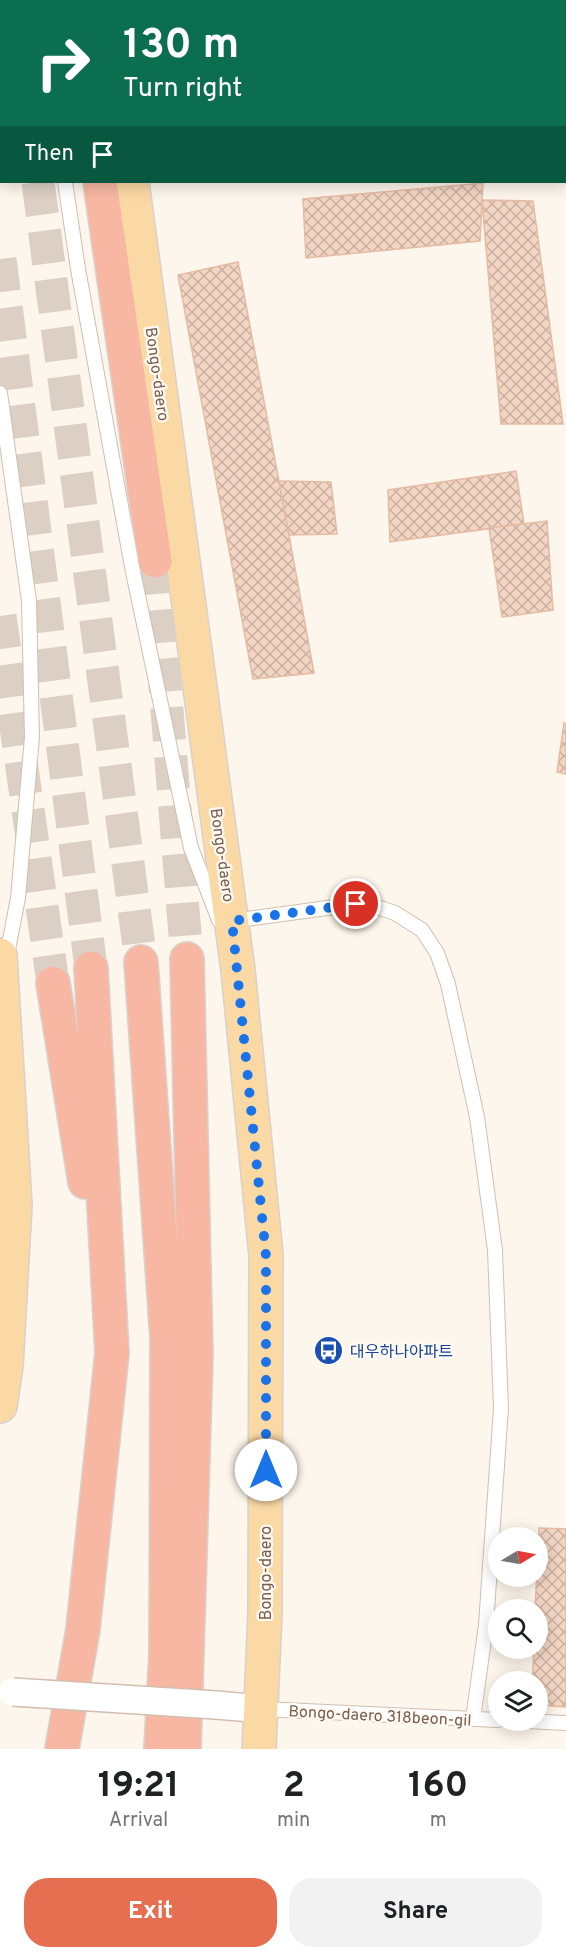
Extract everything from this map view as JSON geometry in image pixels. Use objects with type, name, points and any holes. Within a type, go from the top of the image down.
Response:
[{"type":"highway","points":[[100,183],[155,561]]},
{"type":"highway","points":[[184,1749],[196,1355],[187,959]]},
{"type":"highway","points":[[141,962],[167,1338],[166,1653],[161,1749]]},
{"type":"highway","points":[[62,1749],[83,1629],[112,1353],[92,968]]},
{"type":"highway","points":[[52,983],[112,1353]]},
{"type":"main road","name":"Bongo-daero","points":[[132,183],[232,921],[266,1256],[265,1613],[259,1749]]},
{"type":"main road","points":[[0,1406],[6,1366],[15,1205],[1,970]]},
{"type":"street","points":[[6,1691],[262,1709]]},
{"type":"lane","points":[[65,183],[78,269],[132,567],[191,848],[238,970]]},
{"type":"lane","points":[[0,393],[29,601],[32,737],[18,898],[1,970]]},
{"type":"lane","points":[[232,921],[356,904],[371,905],[395,913],[422,930],[437,952],[448,984],[477,1117],[495,1250],[501,1408],[496,1527]]},
{"type":"lane","points":[[473,1719],[491,1587]]},
{"type":"lane","name":"Bongo-daero 318beon-gil","points":[[262,1709],[488,1720]]},
{"type":"lane","points":[[548,1722],[566,1723]]},
{"type":"building","points":[[483,183],[480,241],[306,258],[303,199]]},
{"type":"building","points":[[482,200],[533,201],[563,424],[501,424]]},
{"type":"building","points":[[238,262],[314,673],[253,679],[178,275]]},
{"type":"building","points":[[516,471],[524,524],[390,542],[388,490]]},
{"type":"building","points":[[279,481],[331,482],[337,534],[289,535]]},
{"type":"building","points":[[547,521],[553,610],[502,617],[489,528]]},
{"type":"building","points":[[564,723],[566,724],[566,774],[557,772]]},
{"type":"building","points":[[548,1528],[566,1529],[566,1707],[548,1706],[548,1671],[533,1671],[533,1659],[548,1659],[548,1599],[536,1599],[536,1587],[548,1587]]},
{"type":"tunnel","points":[[38,183],[141,962]]},
{"type":"tunnel","points":[[0,259],[91,968]]},
{"type":"tunnel","points":[[155,561],[187,959]]},
{"type":"tunnel","points":[[0,616],[53,983]]},
{"type":"place","name":"대우하나아파트","points":[[329,1351]]},
{"type":"route","points":[[266,1470],[266,1256],[232,921],[356,904]]}]
